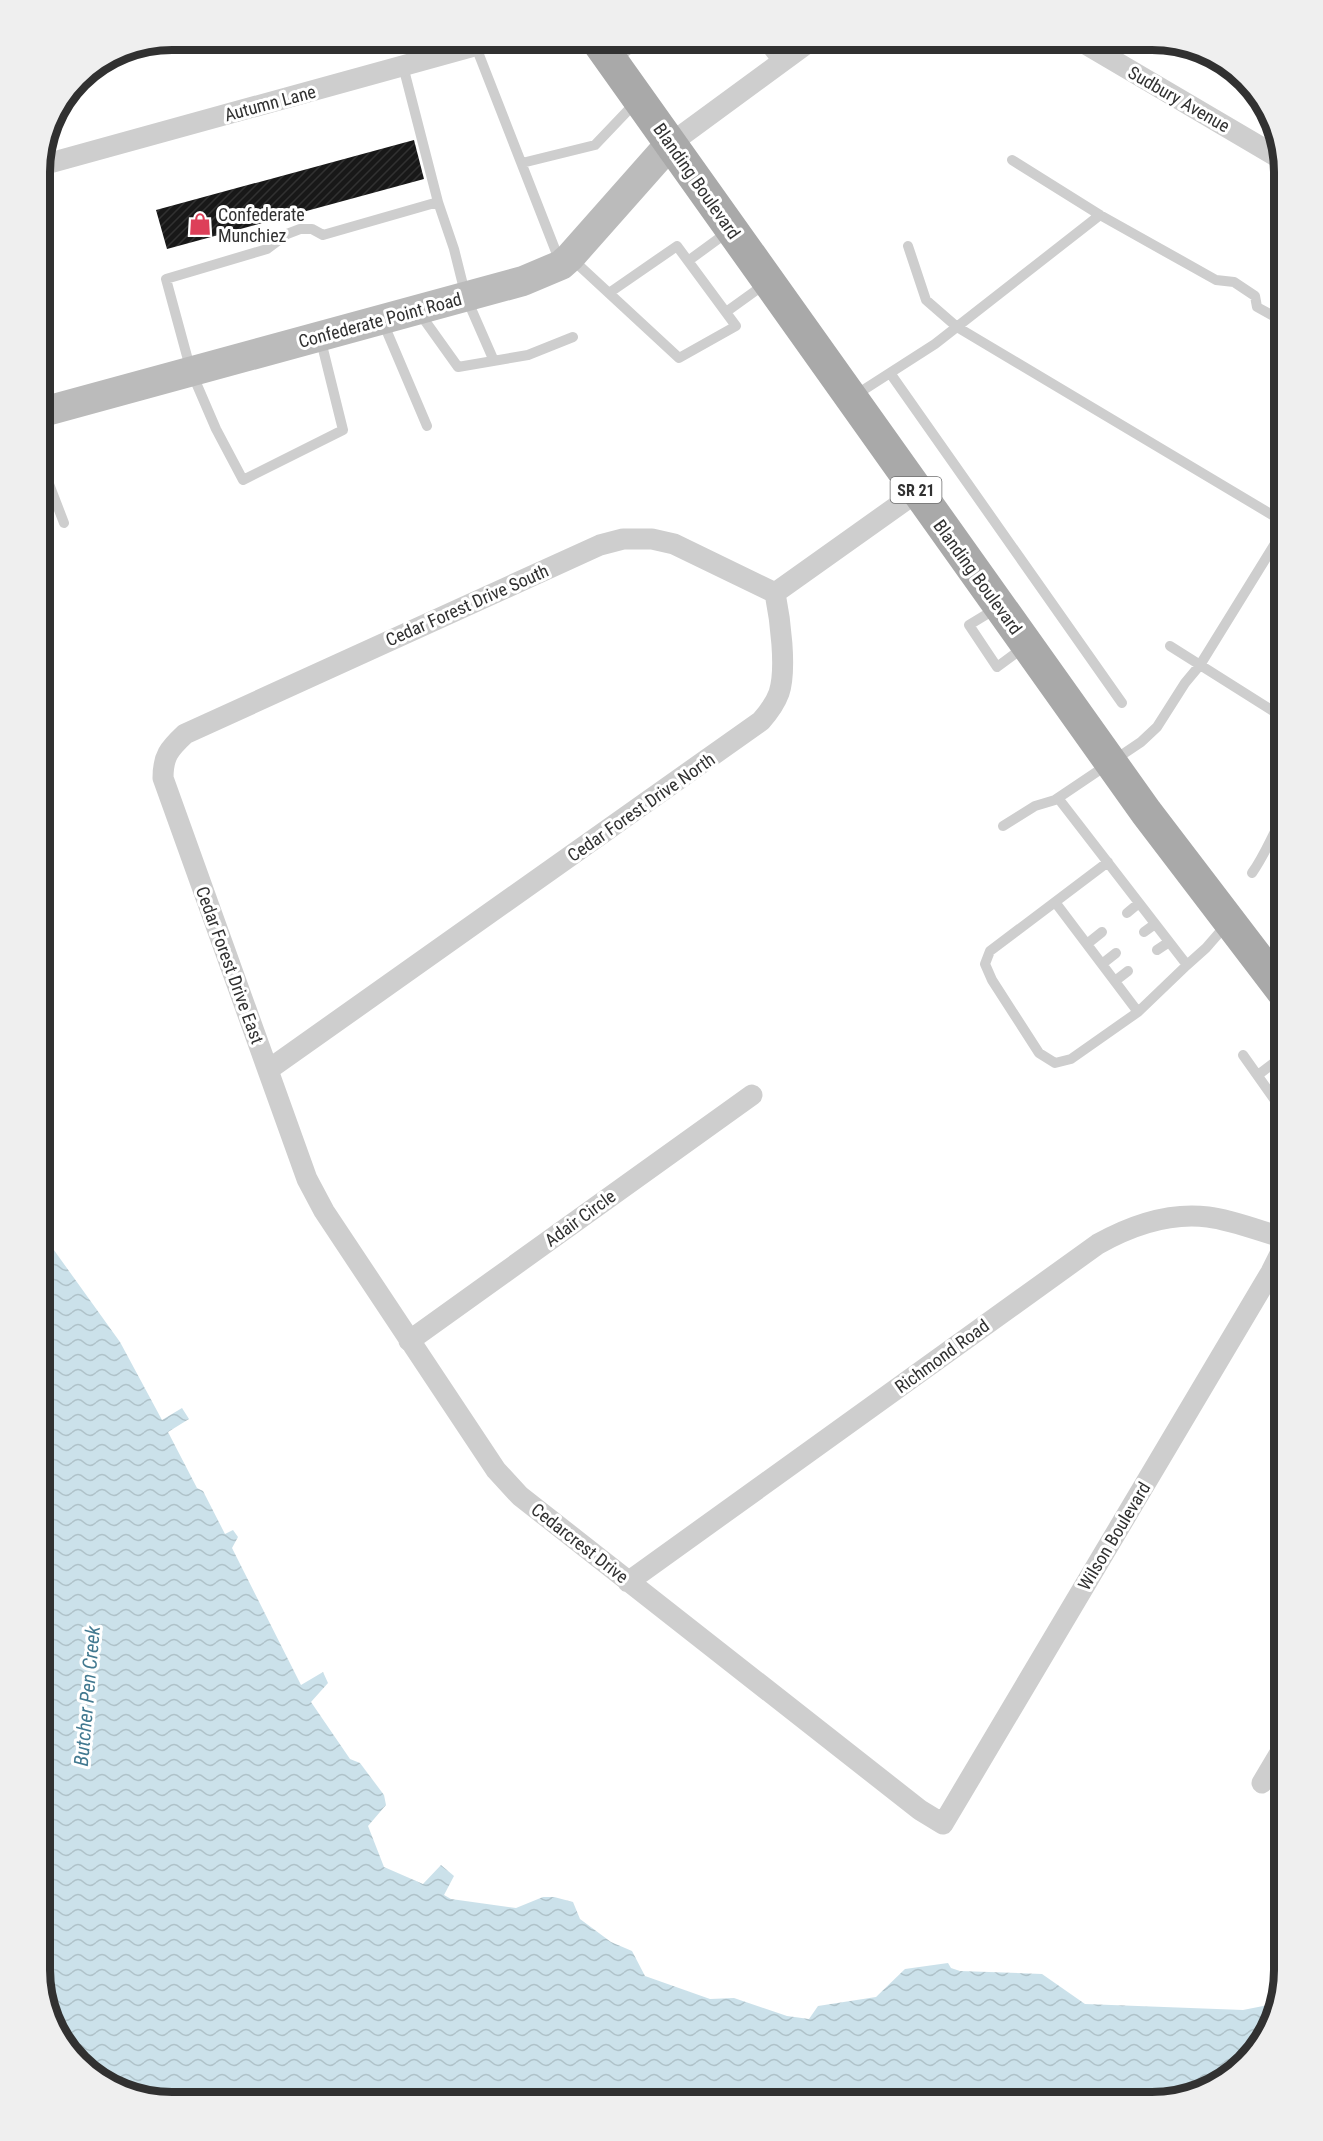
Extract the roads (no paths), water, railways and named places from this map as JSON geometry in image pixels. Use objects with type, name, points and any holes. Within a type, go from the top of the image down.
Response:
[{"type":"main road","name":"Blanding Boulevard","points":[[604,51],[1111,764],[1274,980]]},
{"type":"street","name":"Autumn Lane","points":[[50,163],[465,50]]},
{"type":"street","points":[[670,144],[798,50]]},
{"type":"street","name":"Sudbury Avenue","points":[[1096,50],[1272,153]]},
{"type":"street","name":"Confederate Point Road","points":[[50,410],[523,281],[566,261],[670,144]]},
{"type":"street","points":[[775,593],[917,492]]},
{"type":"street","name":"Cedar Forest Drive South","points":[[168,750],[185,734],[600,545],[623,539],[652,539],[674,544],[775,593]]},
{"type":"street","name":"Cedar Forest Drive North","points":[[268,1071],[761,721],[773,707],[780,691],[782,675],[780,619],[775,593]]},
{"type":"street","name":"Cedar Forest Drive East","points":[[168,750],[163,766],[163,778],[307,1179]]},
{"type":"street","name":"Adair Circle","points":[[409,1341],[752,1095]]},
{"type":"street","name":"Cedarcrest Drive","points":[[307,1179],[324,1211],[495,1470],[520,1496],[920,1810],[943,1824]]},
{"type":"street","name":"Richmond Road","points":[[628,1582],[1098,1244],[1124,1230],[1149,1221],[1182,1216],[1209,1217],[1274,1235]]},
{"type":"street","name":"Wilson Boulevard","points":[[943,1824],[1274,1266]]},
{"type":"street","points":[[1262,1783],[1274,1763]]},
{"type":"lane","points":[[477,50],[522,164],[566,261],[609,293],[679,358],[736,326],[677,246],[609,293]]},
{"type":"lane","points":[[768,50],[779,64]]},
{"type":"lane","points":[[404,66],[438,202],[454,249],[466,297],[494,361]]},
{"type":"lane","points":[[522,164],[595,145],[639,99]]},
{"type":"lane","points":[[1012,160],[1100,215],[1216,280],[1234,282],[1256,296],[1257,307],[1274,316]]},
{"type":"lane","points":[[320,337],[343,430],[243,480],[216,429],[191,371],[166,279],[267,249],[287,234],[300,229],[312,229],[323,236],[438,202]]},
{"type":"lane","points":[[850,398],[935,344],[1100,215]]},
{"type":"lane","points":[[688,261],[731,229]]},
{"type":"lane","points":[[908,246],[926,300],[957,327],[1274,516]]},
{"type":"lane","points":[[726,312],[768,282]]},
{"type":"lane","points":[[417,310],[458,367],[528,356],[573,337]]},
{"type":"lane","points":[[382,320],[427,426]]},
{"type":"lane","points":[[890,373],[1122,703]]},
{"type":"lane","points":[[50,487],[64,523]]},
{"type":"lane","points":[[1003,826],[1035,806],[1058,798],[1111,764],[1157,727],[1185,683],[1200,665],[1274,545]]},
{"type":"lane","points":[[1170,646],[1274,712]]},
{"type":"lane","points":[[1058,798],[1187,965]]},
{"type":"lane","points":[[1252,873],[1268,849],[1274,831]]},
{"type":"lane","points":[[1108,862],[990,951],[985,964],[992,980],[1040,1053],[1055,1063],[1071,1059],[1138,1012],[1206,948],[1228,922]]},
{"type":"lane","points":[[1055,902],[1138,1012]]},
{"type":"lane","points":[[1127,913],[1139,903]]},
{"type":"lane","points":[[1144,932],[1155,924]]},
{"type":"lane","points":[[1087,944],[1102,932]]},
{"type":"lane","points":[[1157,950],[1169,942]]},
{"type":"lane","points":[[1102,964],[1116,953]]},
{"type":"lane","points":[[1115,981],[1128,971]]},
{"type":"lane","points":[[1243,1055],[1274,1098]]},
{"type":"lane","points":[[1258,1075],[1274,1063]]},
{"type":"water","name":"Butcher Pen Creek","points":[[50,1245],[120,1342],[162,1420],[182,1408],[189,1419],[168,1432],[197,1488],[203,1491],[225,1534],[233,1530],[238,1537],[232,1548],[301,1685],[323,1672],[328,1683],[311,1702],[350,1759],[360,1763],[384,1795],[386,1805],[368,1826],[384,1867],[423,1884],[441,1865],[454,1876],[444,1895],[451,1899],[516,1908],[543,1897],[554,1897],[573,1902],[580,1919],[611,1942],[632,1951],[645,1976],[710,1999],[734,1998],[787,2016],[809,2019],[818,2006],[876,1997],[905,1969],[948,1963],[951,1968],[960,1971],[1042,1974],[1085,2004],[1243,2010],[1268,2005],[1253,2037],[1232,2061],[1205,2079],[1190,2085],[1151,2092],[164,2091],[133,2085],[104,2071],[80,2050],[70,2037],[59,2016],[51,1985]]},
{"type":"place","name":"Confederate Munchiez","points":[[200,224]]}]
